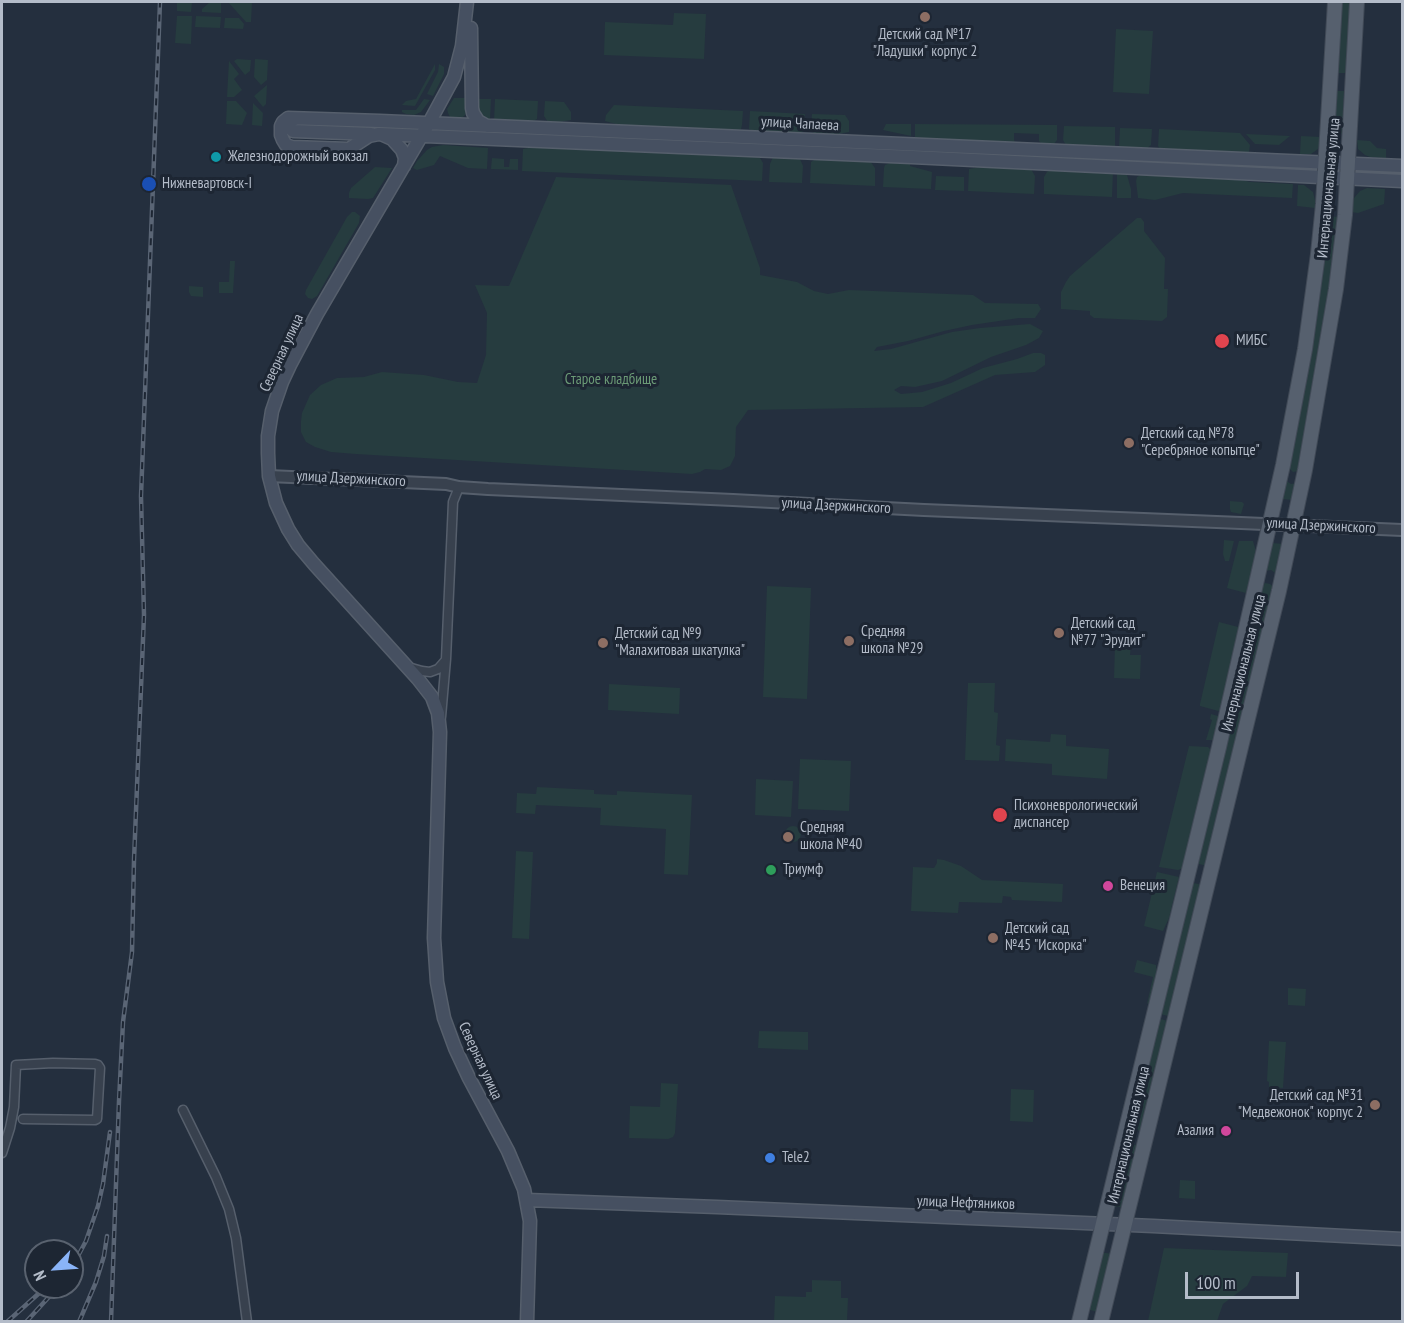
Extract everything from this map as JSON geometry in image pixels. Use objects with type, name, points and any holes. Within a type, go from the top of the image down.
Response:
[{"type":"main road","name":"Северная улица","points":[[469,2],[456,69],[449,86],[317,314],[282,382],[272,411],[268,436],[269,476],[280,514],[298,545],[408,666],[432,697],[438,713],[440,732],[434,938],[436,982],[444,1018],[455,1048],[508,1151],[527,1200],[530,1221],[527,1322]]},
{"type":"main road","points":[[469,2],[471,102],[473,114],[478,121],[487,126]]},
{"type":"main road","name":"Интернациональная улица","points":[[1080,1319],[1216,757],[1283,465],[1305,349],[1318,254],[1335,2]]},
{"type":"main road","name":"Интернациональная улица","points":[[1101,1321],[1279,591],[1305,470],[1336,289],[1345,215],[1357,2]]},
{"type":"main road","points":[[1331,82],[1353,84]]},
{"type":"main road","points":[[296,118],[286,119],[282,124],[281,135],[286,145],[349,149],[376,134],[390,138],[399,147],[404,154],[404,166]]},
{"type":"main road","name":"улица Чапаева","points":[[1402,166],[429,123],[296,118],[289,123],[293,131],[1402,181]]},
{"type":"main road","points":[[673,134],[673,147]]},
{"type":"main road","points":[[1283,465],[1285,474],[1295,479],[1301,477],[1305,470]]},
{"type":"main road","points":[[1256,585],[1263,578],[1270,577],[1277,581],[1279,591]]},
{"type":"main road","points":[[1127,1123],[1130,1136],[1134,1138],[1142,1137],[1148,1128]]},
{"type":"main road","name":"улица Нефтяников","points":[[527,1200],[1402,1239]]},
{"type":"main road","points":[[1080,1319],[1101,1321]]},
{"type":"street","name":"улица Дзержинского","points":[[269,476],[924,510],[1402,530]]},
{"type":"street","name":"Северная улица","points":[[440,732],[446,659],[453,502],[459,487]]},
{"type":"street","points":[[408,666],[430,672],[441,667],[446,659]]},
{"type":"street","points":[[2,1153],[12,1118],[16,1065],[53,1063],[98,1065],[97,1119],[23,1119]]},
{"type":"street","points":[[183,1110],[229,1209],[236,1238],[248,1322]]},
{"type":"green space","points":[[177,2],[192,2],[191,12],[177,11]]},
{"type":"green space","points":[[210,2],[221,2],[221,13],[202,12],[202,9]]},
{"type":"green space","points":[[228,2],[252,2],[251,22],[246,22]]},
{"type":"green space","points":[[1341,2],[1350,2],[1346,73],[1337,73]]},
{"type":"green space","points":[[674,13],[706,14],[704,59],[604,55],[605,22],[673,25]]},
{"type":"green space","points":[[177,16],[192,16],[191,44],[175,43]]},
{"type":"green space","points":[[196,16],[221,17],[220,28],[195,27]]},
{"type":"green space","points":[[225,18],[239,18],[244,24],[243,29],[224,28]]},
{"type":"green space","points":[[1116,29],[1153,31],[1149,94],[1113,92]]},
{"type":"green space","points":[[237,59],[251,60],[250,71],[245,75],[234,61]]},
{"type":"green space","points":[[255,59],[268,60],[267,80],[261,85],[254,77]]},
{"type":"green space","points":[[229,61],[239,74],[234,79],[242,90],[234,97],[227,97]]},
{"type":"green space","points":[[435,64],[435,70],[415,106],[402,105],[406,101],[416,99]]},
{"type":"green space","points":[[439,64],[444,67],[444,74],[433,96],[427,94],[438,72]]},
{"type":"green space","points":[[267,85],[266,104],[263,107],[254,96]]},
{"type":"green space","points":[[1337,91],[1344,91],[1342,134],[1334,133]]},
{"type":"green space","points":[[454,98],[466,98],[465,115],[462,118],[454,119],[448,113],[447,109]]},
{"type":"green space","points":[[424,99],[430,100],[421,112],[414,115],[402,112],[402,110],[416,110]]},
{"type":"green space","points":[[475,99],[491,99],[490,120],[484,119],[478,112]]},
{"type":"green space","points":[[495,99],[538,101],[537,119],[531,122],[494,121]]},
{"type":"green space","points":[[227,101],[236,101],[247,113],[242,125],[226,124]]},
{"type":"green space","points":[[545,101],[564,102],[571,112],[571,120],[548,122],[544,116]]},
{"type":"green space","points":[[253,103],[263,113],[262,126],[252,125]]},
{"type":"green space","points":[[614,105],[743,111],[742,125],[741,129],[735,131],[627,127],[605,121],[606,115]]},
{"type":"green space","points":[[750,111],[805,114],[803,131],[801,134],[755,132],[749,129]]},
{"type":"green space","points":[[812,114],[845,115],[849,121],[849,132],[816,135],[811,127]]},
{"type":"green space","points":[[886,124],[911,124],[911,136],[883,130]]},
{"type":"green space","points":[[915,124],[1057,125],[1057,140],[1054,144],[1043,145],[1039,141],[1039,134],[1014,133],[1014,140],[1018,148],[915,139]]},
{"type":"green space","points":[[1064,126],[1115,127],[1115,149],[1066,145],[1063,140]]},
{"type":"green space","points":[[1120,128],[1152,129],[1151,145],[1145,150],[1119,149]]},
{"type":"green space","points":[[1159,129],[1240,133],[1250,145],[1249,152],[1161,150],[1158,146]]},
{"type":"green space","points":[[493,130],[666,138],[665,142],[493,134]]},
{"type":"green space","points":[[1246,134],[1290,136],[1279,145],[1255,144]]},
{"type":"green space","points":[[1301,136],[1321,137],[1318,149],[1311,154],[1300,154]]},
{"type":"green space","points":[[1357,140],[1370,141],[1377,148],[1386,149],[1386,158],[1365,155],[1358,149]]},
{"type":"green space","points":[[443,145],[488,148],[487,169],[468,168],[440,156],[434,165],[417,170],[413,168],[427,150]]},
{"type":"green space","points":[[538,146],[756,156],[763,163],[762,181],[522,171],[523,149]]},
{"type":"green space","points":[[913,149],[1114,158],[1114,162],[914,153]]},
{"type":"green space","points":[[776,156],[800,159],[803,166],[802,183],[769,182],[770,164]]},
{"type":"green space","points":[[492,158],[504,159],[504,167],[509,167],[510,159],[518,159],[518,170],[491,169]]},
{"type":"green space","points":[[817,158],[870,161],[875,168],[875,186],[810,183],[811,162]]},
{"type":"green space","points":[[1119,158],[1294,166],[1293,171],[1118,162]]},
{"type":"green space","points":[[892,162],[910,163],[910,166],[932,172],[931,189],[883,187],[885,165]]},
{"type":"green space","points":[[985,166],[1031,169],[1035,176],[1034,194],[968,191],[969,169]]},
{"type":"green space","points":[[375,167],[392,168],[373,198],[349,198],[351,188]]},
{"type":"green space","points":[[1051,169],[1113,171],[1112,197],[1044,194],[1044,177]]},
{"type":"green space","points":[[1117,172],[1127,175],[1131,198],[1117,198]]},
{"type":"green space","points":[[1144,173],[1232,177],[1250,182],[1293,184],[1292,198],[1183,193],[1155,200],[1138,198],[1136,181],[1137,177]]},
{"type":"green space","points":[[936,176],[964,177],[964,191],[935,190]]},
{"type":"green space","name":"Старое кладбище","points":[[556,177],[731,185],[760,268],[760,275],[797,282],[814,291],[828,294],[849,290],[973,295],[985,303],[1038,304],[1041,309],[1035,318],[972,325],[877,347],[874,351],[891,349],[952,332],[980,328],[1030,324],[1043,331],[1039,338],[1026,345],[991,357],[942,381],[915,387],[901,386],[894,390],[901,394],[922,392],[951,383],[983,368],[1033,353],[1045,355],[1045,365],[1035,372],[995,375],[923,407],[748,410],[736,427],[735,456],[730,466],[721,470],[705,469],[692,474],[331,452],[306,442],[301,432],[301,421],[310,395],[321,385],[337,378],[364,377],[382,372],[424,375],[458,382],[477,383],[486,355],[487,313],[475,285],[509,286]]},
{"type":"green space","points":[[1298,185],[1304,185],[1313,192],[1315,208],[1297,206]]},
{"type":"green space","points":[[1367,188],[1385,189],[1384,204],[1358,213],[1351,212],[1354,198],[1360,191]]},
{"type":"green space","points":[[352,212],[360,216],[359,223],[317,296],[312,299],[308,298],[305,294],[306,290]]},
{"type":"green space","points":[[1327,216],[1339,217],[1330,292],[1298,471],[1293,472],[1289,468]]},
{"type":"green space","points":[[1137,218],[1141,218],[1144,222],[1144,231],[1165,258],[1164,289],[1168,289],[1167,317],[1162,321],[1094,318],[1090,315],[1090,311],[1061,309],[1061,292],[1070,276]]},
{"type":"green space","points":[[230,261],[235,261],[233,293],[219,293],[219,282],[229,282]]},
{"type":"green space","points":[[189,286],[203,287],[203,297],[191,296]]},
{"type":"green space","points":[[1285,480],[1291,484],[1297,483],[1294,500],[1281,499]]},
{"type":"green space","points":[[1230,501],[1244,504],[1241,514],[1231,512]]},
{"type":"green space","points":[[1224,540],[1234,541],[1229,561],[1225,561],[1223,554]]},
{"type":"green space","points":[[1239,541],[1253,541],[1256,554],[1246,593],[1227,588]]},
{"type":"green space","points":[[1271,543],[1285,544],[1278,575],[1271,570],[1265,571]]},
{"type":"green space","points":[[1265,583],[1274,587],[1207,866],[1195,863],[1261,588]]},
{"type":"green space","points":[[767,586],[811,588],[807,699],[763,697]]},
{"type":"green space","points":[[1219,622],[1238,627],[1238,647],[1222,712],[1200,706]]},
{"type":"green space","points":[[1115,644],[1131,645],[1130,655],[1141,655],[1140,679],[1114,678]]},
{"type":"green space","points":[[968,683],[995,683],[994,712],[998,713],[996,745],[1000,746],[999,761],[965,760]]},
{"type":"green space","points":[[609,684],[680,688],[679,714],[608,710]]},
{"type":"green space","points":[[1211,714],[1221,717],[1215,738],[1206,740],[1212,720],[1210,719]]},
{"type":"green space","points":[[1051,734],[1066,735],[1066,746],[1109,749],[1107,779],[1052,775],[1052,764],[1005,761],[1006,739],[1050,742]]},
{"type":"green space","points":[[1189,746],[1208,747],[1211,754],[1183,868],[1178,870],[1159,867]]},
{"type":"green space","points":[[800,759],[851,761],[849,811],[798,809]]},
{"type":"green space","points":[[756,779],[793,781],[791,817],[755,815]]},
{"type":"green space","points":[[537,787],[594,790],[594,794],[617,795],[617,791],[692,795],[688,875],[664,874],[666,829],[600,825],[601,808],[536,805],[535,814],[516,813],[517,793],[536,794]]},
{"type":"green space","points":[[793,826],[801,834],[793,842],[785,834]]},
{"type":"green space","points":[[516,851],[533,852],[529,939],[512,938]]},
{"type":"green space","points":[[937,859],[961,866],[982,880],[1063,884],[1062,902],[1012,900],[1011,897],[1003,896],[1002,903],[959,902],[958,913],[911,911],[913,867],[934,868]]},
{"type":"green space","points":[[1157,872],[1179,877],[1169,918],[1163,931],[1144,926]]},
{"type":"green space","points":[[1190,882],[1202,885],[1169,1016],[1159,1014]]},
{"type":"green space","points":[[1137,960],[1156,965],[1157,978],[1151,1001],[1147,1004],[1153,977],[1134,972]]},
{"type":"green space","points":[[1288,988],[1306,989],[1305,1006],[1288,1005]]},
{"type":"green space","points":[[1157,1018],[1168,1021],[1141,1130],[1136,1131],[1132,1128]]},
{"type":"green space","points":[[759,1031],[808,1032],[808,1050],[758,1048]]},
{"type":"green space","points":[[1269,1041],[1286,1042],[1283,1088],[1269,1087],[1267,1081]]},
{"type":"green space","points":[[661,1083],[678,1084],[673,1137],[668,1139],[629,1138],[630,1106],[660,1107]]},
{"type":"green space","points":[[1011,1089],[1034,1090],[1033,1122],[1010,1121]]},
{"type":"green space","points":[[1127,1141],[1134,1145],[1139,1144],[1124,1207],[1111,1207]]},
{"type":"green space","points":[[1180,1180],[1195,1181],[1195,1199],[1179,1198]]},
{"type":"green space","points":[[1164,1248],[1288,1253],[1286,1277],[1252,1276],[1247,1286],[1223,1304],[1217,1321],[1148,1321]]},
{"type":"green space","points":[[1100,1252],[1112,1254],[1098,1312],[1086,1309]]},
{"type":"green space","points":[[812,1280],[841,1281],[841,1298],[848,1298],[847,1321],[774,1320],[775,1296],[806,1297],[806,1292],[812,1292]]},
{"type":"railway","points":[[111,1322],[123,1022],[132,952],[144,615],[141,496],[160,2]]},
{"type":"railway","points":[[84,1245],[98,1206],[110,1132]]},
{"type":"railway","points":[[79,1322],[96,1282],[107,1236]]},
{"type":"railway","points":[[7,1322],[33,1299]]},
{"type":"railway","points":[[26,1322],[47,1299]]},
{"type":"place","name":"Детский сад №17 \"Ладушки\" корпус 2","points":[[925,17]]},
{"type":"place","name":"Железнодорожный вокзал","points":[[216,157]]},
{"type":"place","name":"Нижневартовск-I","points":[[149,184]]},
{"type":"place","name":"МИБС","points":[[1222,341]]},
{"type":"place","name":"Детский сад №78 \"Серебряное копытце\"","points":[[1129,443]]},
{"type":"place","name":"Детский сад №77 \"Эрудит\"","points":[[1059,633]]},
{"type":"place","name":"Средняя школа №29","points":[[849,641]]},
{"type":"place","name":"Детский сад №9 \"Малахитовая шкатулка\"","points":[[603,643]]},
{"type":"place","name":"Психоневрологический диспансер","points":[[1000,815]]},
{"type":"place","name":"Средняя школа №40","points":[[788,837]]},
{"type":"place","name":"Триумф","points":[[771,870]]},
{"type":"place","name":"Венеция","points":[[1108,886]]},
{"type":"place","name":"Детский сад №45 \"Искорка\"","points":[[993,938]]},
{"type":"place","name":"Детский сад №31 \"Медвежонок\" корпус 2","points":[[1375,1105]]},
{"type":"place","name":"Азалия","points":[[1226,1131]]},
{"type":"place","name":"Tele2","points":[[770,1158]]}]
